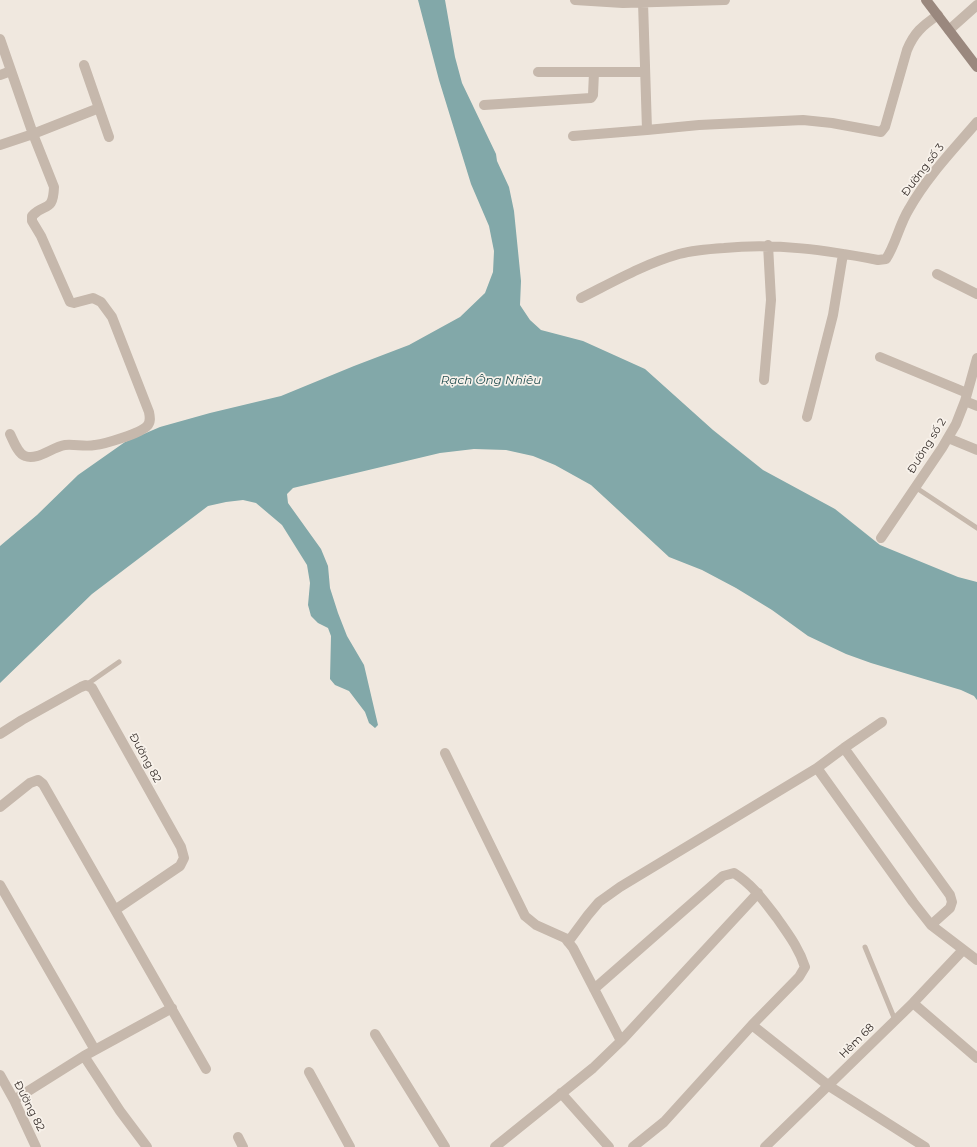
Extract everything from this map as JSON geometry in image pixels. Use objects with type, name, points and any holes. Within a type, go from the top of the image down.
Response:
[{"type":"main road","points":[[929,1],[977,67]]},
{"type":"street","points":[[575,0],[623,3],[726,0]]},
{"type":"street","points":[[643,2],[647,130]]},
{"type":"street","points":[[949,30],[977,5]]},
{"type":"street","points":[[573,136],[699,125],[803,120],[832,123],[881,132],[883,130],[906,50],[911,40],[922,26],[938,15]]},
{"type":"street","points":[[0,39],[33,134],[54,187],[54,196],[51,204],[48,207],[39,210],[32,216],[32,221],[41,236],[70,302],[74,303],[93,298],[98,299],[112,317],[149,412],[150,420],[148,426],[141,430],[104,443],[84,446],[65,445],[36,457],[25,457],[21,455],[10,434]]},
{"type":"street","points":[[84,65],[109,137]]},
{"type":"street","points":[[0,75],[11,71]]},
{"type":"street","points":[[538,72],[645,72]]},
{"type":"street","points":[[484,104],[588,99],[593,95],[594,72]]},
{"type":"street","points":[[0,145],[33,134],[99,108]]},
{"type":"street","name":"Đường số 3","points":[[843,254],[878,260],[886,259],[891,252],[908,211],[920,190],[977,122]]},
{"type":"street","points":[[581,298],[643,267],[679,254],[700,250],[748,245],[768,245],[802,247],[843,254],[833,315],[807,417]]},
{"type":"street","points":[[764,380],[771,300],[768,245]]},
{"type":"street","points":[[937,274],[977,294]]},
{"type":"street","points":[[880,357],[966,397],[977,406]]},
{"type":"street","name":"Đường số 2","points":[[881,538],[956,424],[966,397],[977,358]]},
{"type":"street","points":[[948,438],[977,450]]},
{"type":"street","points":[[0,734],[22,720],[86,685]]},
{"type":"street","name":"Đường 82","points":[[86,685],[92,688],[181,847],[184,858],[180,866],[115,910]]},
{"type":"street","points":[[568,942],[599,902],[620,887],[817,768],[882,722]]},
{"type":"street","points":[[844,748],[950,895],[952,902],[950,908],[931,925]]},
{"type":"street","points":[[445,753],[525,916],[536,925],[565,938],[573,948],[621,1041]]},
{"type":"street","points":[[817,768],[908,896],[931,925],[977,960]]},
{"type":"street","points":[[0,807],[30,783],[38,780],[43,784],[206,1068]]},
{"type":"street","points":[[594,989],[723,876],[734,873],[758,892],[795,943],[805,967],[798,977],[752,1025],[664,1122],[633,1147]]},
{"type":"street","points":[[0,885],[94,1050]]},
{"type":"street","points":[[495,1147],[593,1068],[621,1041],[758,892]]},
{"type":"street","name":"Hẻm 68","points":[[765,1147],[913,1003],[963,950]]},
{"type":"street","points":[[913,1003],[977,1058]]},
{"type":"street","points":[[14,1100],[94,1050],[172,1008]]},
{"type":"street","points":[[752,1025],[829,1086],[925,1147]]},
{"type":"street","points":[[375,1034],[445,1147]]},
{"type":"street","points":[[84,1056],[120,1111],[147,1147]]},
{"type":"street","points":[[309,1072],[350,1147]]},
{"type":"street","name":"Đường 82","points":[[0,1075],[14,1100],[36,1147]]},
{"type":"street","points":[[561,1093],[609,1147]]},
{"type":"street","points":[[238,1137],[243,1147]]},
{"type":"lane","points":[[915,487],[977,528]]},
{"type":"lane","points":[[86,685],[119,662]]},
{"type":"lane","points":[[865,947],[895,1020]]},
{"type":"water","name":"Rạch Ông Nhiêu","points":[[418,0],[445,0],[455,57],[462,83],[496,154],[497,161],[509,187],[514,211],[521,281],[520,305],[530,320],[541,330],[583,341],[645,369],[713,430],[763,470],[835,509],[880,545],[958,577],[977,582],[977,700],[974,696],[961,690],[871,663],[846,654],[808,636],[772,610],[736,588],[702,570],[669,557],[591,485],[555,465],[533,456],[506,450],[474,449],[440,453],[293,488],[287,494],[288,503],[321,549],[328,566],[330,588],[338,613],[347,636],[364,665],[378,725],[375,728],[369,723],[365,712],[349,691],[335,685],[330,679],[331,636],[328,628],[318,623],[311,616],[308,605],[310,583],[307,565],[282,525],[256,503],[243,500],[208,506],[92,594],[0,683],[0,546],[37,515],[78,475],[125,442],[160,427],[281,396],[409,345],[460,317],[485,293],[493,272],[494,251],[489,226],[471,184],[439,80]]}]
